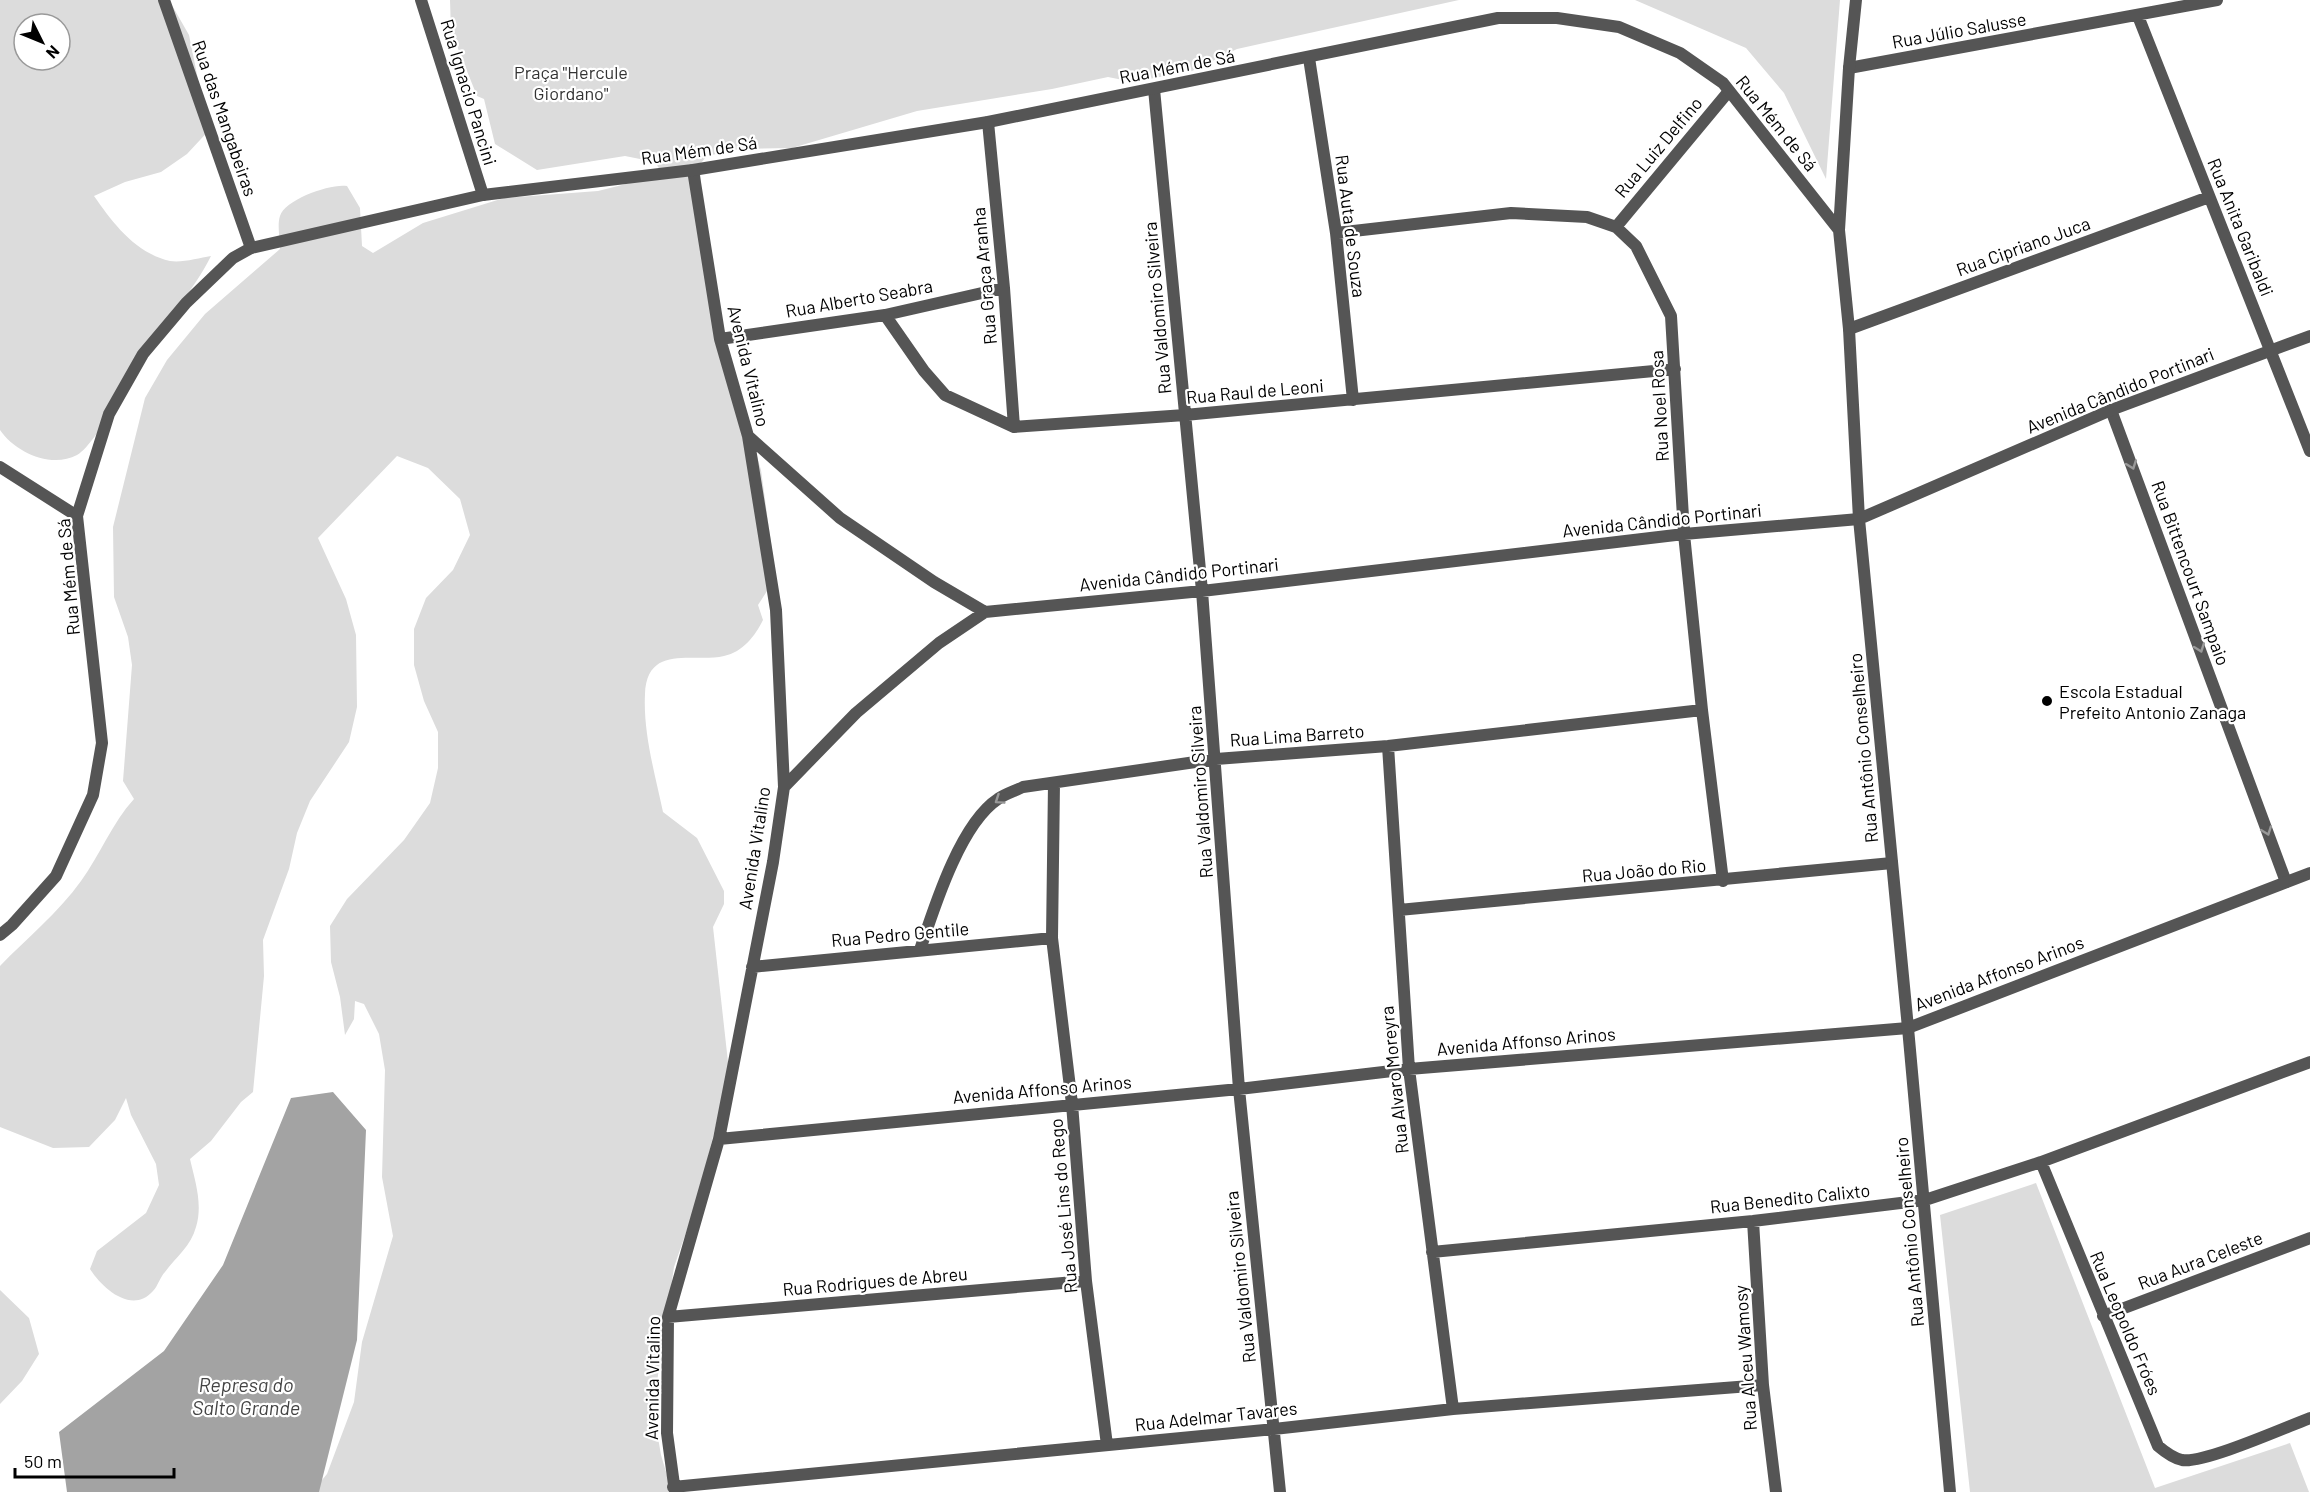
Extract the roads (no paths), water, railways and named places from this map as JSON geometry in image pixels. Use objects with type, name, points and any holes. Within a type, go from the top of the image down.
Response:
[{"type":"street","name":"Rua das Mangabeiras","points":[[164,0],[251,248]]},
{"type":"street","name":"Rua Ignacio Pancini","points":[[421,0],[483,195]]},
{"type":"street","name":"Rua Antônio Conselheiro","points":[[1856,0],[1849,68],[1839,230],[1849,329],[1859,519],[1925,1200],[1950,1492]]},
{"type":"street","name":"Rua Júlio Salusse","points":[[1849,68],[2217,0]]},
{"type":"street","name":"Rua Anita Garibaldi","points":[[2138,16],[2310,451]]},
{"type":"street","name":"Rua Mém de Sá","points":[[0,934],[12,925],[56,876],[93,795],[102,743],[77,516],[109,414],[143,354],[186,303],[233,258],[251,248],[483,195],[693,170],[988,122],[1498,18],[1557,18],[1619,27],[1670,49],[1723,83],[1839,230]]},
{"type":"street","name":"Rua Auta de Souza","points":[[1309,58],[1336,233],[1353,400]]},
{"type":"street","name":"Rua Valdomiro Silveira","points":[[1154,89],[1202,591],[1239,1089],[1280,1492]]},
{"type":"street","name":"Rua Luiz Delfino","points":[[1616,227],[1729,91]]},
{"type":"street","name":"Rua Graça Aranha","points":[[988,122],[1004,288],[1014,427]]},
{"type":"street","name":"Avenida Vitalino","points":[[674,1489],[667,1433],[668,1317],[719,1139],[773,862],[784,787],[776,610],[748,436],[720,339],[693,170]]},
{"type":"street","name":"Rua Cipriano Juca","points":[[1849,329],[2209,197]]},
{"type":"street","name":"Rua Noel Rosa","points":[[1336,233],[1511,213],[1587,217],[1616,227],[1635,246],[1671,316],[1684,534],[1723,881]]},
{"type":"street","name":"Rua Alberto Seabra","points":[[720,339],[885,315],[1004,288]]},
{"type":"street","name":"Rua Raul de Leoni","points":[[885,315],[924,371],[945,395],[1014,427],[1185,415],[1675,369]]},
{"type":"street","name":"Avenida Cândido Portinari","points":[[784,787],[856,713],[939,643],[985,612],[1202,591],[1684,534],[1859,519],[2111,411],[2310,336]]},
{"type":"street","name":"Rua Bittencourt Sampaio","points":[[2111,411],[2286,882]]},
{"type":"street","points":[[748,436],[840,518],[934,582],[985,612]]},
{"type":"street","points":[[0,467],[77,516]]},
{"type":"street","name":"Rua Lima Barreto","points":[[920,950],[943,879],[976,821],[997,799],[1023,787],[1216,759],[1388,746],[1702,710]]},
{"type":"street","name":"Rua Alvaro Moreyra","points":[[1388,746],[1409,1069],[1453,1408]]},
{"type":"street","name":"Rua José Lins do Rego","points":[[1054,783],[1052,938],[1072,1104],[1086,1281],[1107,1445]]},
{"type":"street","name":"Rua João do Rio","points":[[1399,910],[1723,881],[1893,863]]},
{"type":"street","name":"Avenida Affonso Arinos","points":[[719,1139],[1239,1089],[1409,1069],[1908,1028],[2310,873]]},
{"type":"street","name":"Rua Pedro Gentile","points":[[752,967],[1052,938]]},
{"type":"street","name":"Rua Benedito Calixto","points":[[1432,1252],[1753,1221],[1925,1200],[2041,1162],[2310,1062]]},
{"type":"street","name":"Rua Leopoldo Fróes","points":[[2041,1162],[2158,1446],[2183,1461],[2210,1455],[2310,1418]]},
{"type":"street","name":"Rua Alceu Wamosy","points":[[1753,1221],[1763,1385],[1776,1492]]},
{"type":"street","name":"Rua Aura Celeste","points":[[2103,1316],[2310,1238]]},
{"type":"street","name":"Rua Rodrigues de Abreu","points":[[668,1317],[1086,1281]]},
{"type":"street","name":"Rua Adelmar Tavares","points":[[674,1489],[1274,1429],[1453,1408],[1763,1385]]},
{"type":"water","name":"Represa do Salto Grande","points":[[333,1092],[366,1130],[357,1340],[319,1492],[67,1492],[59,1432],[164,1351],[223,1265],[291,1098]]},
{"type":"place","name":"Escola Estadual Prefeito Antonio Zanaga","points":[[2047,701]]},
{"type":"park label","name":"Praça \"Hercule Giordano\"","points":[[571,82]]}]
